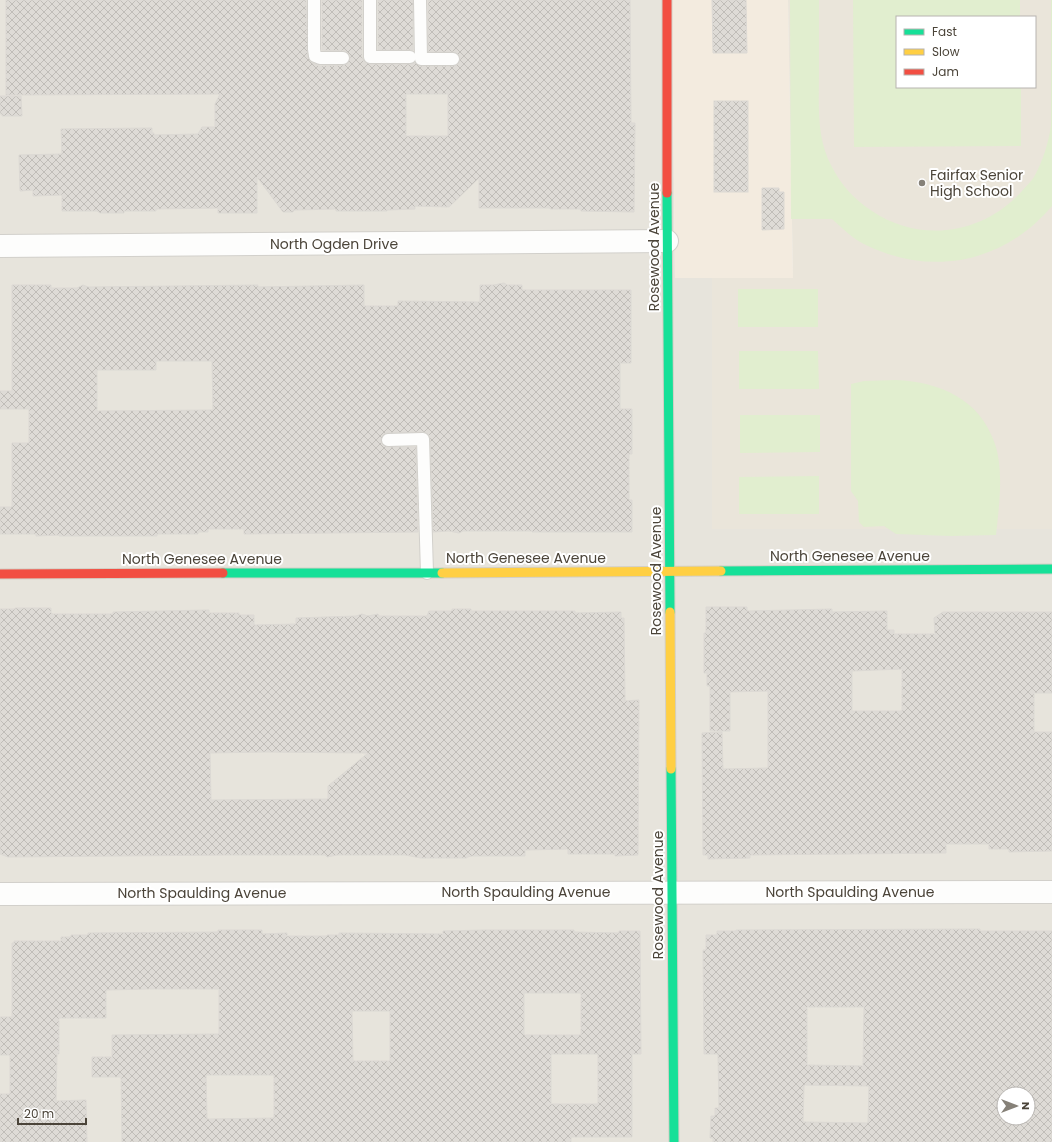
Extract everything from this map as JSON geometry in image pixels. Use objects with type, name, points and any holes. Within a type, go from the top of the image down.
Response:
[{"type":"street","name":"Rosewood Avenue","points":[[667,0],[667,241],[671,572],[674,1142]]},
{"type":"street","name":"North Ogden Drive","points":[[0,246],[667,241]]},
{"type":"street","name":"North Genesee Avenue","points":[[0,574],[1052,569]]},
{"type":"street","name":"North Spaulding Avenue","points":[[0,894],[1052,892]]},
{"type":"lane","points":[[314,0],[315,56],[320,58],[343,58]]},
{"type":"lane","points":[[370,0],[370,57],[410,57]]},
{"type":"lane","points":[[420,0],[422,59],[453,59]]},
{"type":"lane","points":[[388,440],[423,440],[427,573]]},
{"type":"shaded area","points":[[0,0],[672,0],[675,278],[712,278],[712,529],[1052,529],[1052,1142],[0,1142]]},
{"type":"shaded area","points":[[672,0],[788,0],[793,278],[675,278]]},
{"type":"shaded area","name":"Fairfax Senior High School","points":[[788,0],[1052,0],[1052,529],[712,529],[712,278],[793,278]]},
{"type":"green space","points":[[790,0],[819,0],[819,97],[821,133],[827,156],[836,174],[849,192],[872,211],[891,221],[911,228],[931,231],[951,230],[971,225],[989,217],[1007,206],[1033,179],[1045,152],[1051,126],[1052,0],[1052,206],[1033,225],[1013,240],[991,251],[967,259],[943,262],[918,261],[893,255],[868,246],[853,237],[832,219],[791,219]]},
{"type":"green space","points":[[853,0],[1020,0],[1020,16],[896,16],[896,88],[1021,88],[1021,146],[854,147]]},
{"type":"green space","points":[[738,289],[818,289],[818,327],[738,327]]},
{"type":"green space","points":[[739,351],[818,351],[819,389],[739,389]]},
{"type":"green space","points":[[864,381],[912,381],[943,389],[969,405],[979,415],[988,428],[998,455],[1000,477],[996,535],[951,536],[896,534],[884,526],[864,527],[859,522],[858,501],[851,491],[851,384]]},
{"type":"green space","points":[[740,415],[820,415],[820,452],[740,453]]},
{"type":"green space","points":[[819,476],[819,514],[739,514],[739,477]]},
{"type":"building","points":[[6,0],[306,0],[308,57],[312,63],[320,66],[347,64],[350,58],[350,55],[346,51],[322,50],[322,0],[362,0],[362,57],[364,61],[370,64],[415,63],[421,66],[453,66],[457,65],[460,59],[459,55],[453,52],[428,52],[428,0],[630,0],[631,123],[635,123],[634,212],[581,211],[581,209],[550,208],[479,208],[479,178],[449,207],[415,206],[415,209],[387,211],[336,211],[336,209],[294,210],[293,212],[283,212],[257,177],[257,213],[218,213],[218,208],[156,209],[156,211],[124,211],[124,213],[62,211],[62,195],[33,196],[33,190],[20,191],[19,155],[62,154],[61,129],[152,128],[152,133],[154,133],[154,135],[198,134],[202,127],[215,127],[215,104],[220,94],[6,95]],"holes":[[[406,94],[448,94],[448,136],[406,136]]]},
{"type":"building","points":[[378,0],[413,0],[413,50],[378,50]]},
{"type":"building","points":[[712,0],[746,0],[747,53],[713,53]]},
{"type":"building","points":[[0,96],[21,96],[22,116],[2,116],[2,114],[0,114]]},
{"type":"building","points":[[714,101],[748,101],[748,192],[714,192]]},
{"type":"building","points":[[762,188],[779,188],[779,192],[784,192],[784,229],[762,230]]},
{"type":"building","points":[[504,283],[507,285],[522,285],[522,290],[631,290],[631,363],[620,363],[620,409],[632,409],[632,454],[629,454],[629,500],[632,500],[632,532],[433,532],[430,439],[427,433],[423,432],[387,433],[384,434],[381,440],[382,444],[388,447],[416,447],[418,532],[244,534],[244,529],[208,529],[208,532],[198,532],[198,534],[157,534],[157,536],[36,536],[36,534],[0,534],[0,507],[12,507],[12,443],[29,443],[29,409],[0,409],[0,391],[12,391],[12,285],[51,285],[51,288],[77,288],[83,285],[88,287],[258,285],[258,287],[364,285],[364,306],[398,306],[398,301],[480,302],[480,285]],"holes":[[[156,361],[212,361],[213,410],[97,411],[97,370],[156,370]]]},
{"type":"building","points":[[706,607],[747,607],[747,611],[832,609],[832,612],[887,611],[887,630],[894,630],[894,634],[935,634],[934,618],[943,612],[1052,612],[1052,693],[1034,693],[1034,732],[1052,732],[1052,851],[1009,852],[1009,849],[989,849],[989,844],[946,844],[946,853],[750,855],[750,858],[708,859],[708,855],[703,855],[702,733],[722,732],[723,769],[768,768],[768,691],[730,692],[730,731],[710,731],[710,686],[707,686],[707,673],[704,673],[704,633],[706,633]],"holes":[[[902,669],[902,711],[852,711],[852,671]]]},
{"type":"building","points":[[51,608],[51,613],[53,614],[113,614],[113,612],[209,610],[209,613],[239,613],[239,615],[254,615],[254,625],[296,624],[296,618],[356,616],[362,614],[368,616],[378,614],[379,616],[427,616],[429,611],[452,611],[452,609],[471,609],[471,611],[575,611],[575,613],[621,612],[621,618],[624,618],[625,701],[639,700],[638,855],[615,856],[615,854],[568,854],[568,849],[525,850],[525,856],[472,856],[467,858],[421,858],[405,855],[337,855],[327,857],[325,855],[226,855],[8,857],[0,854],[0,609]],"holes":[[[210,753],[368,753],[328,786],[328,799],[211,800]]]},
{"type":"building","points":[[980,929],[980,931],[1052,931],[1052,1142],[713,1142],[713,1138],[710,1138],[711,1116],[715,1116],[715,1108],[719,1108],[718,1054],[704,1054],[703,950],[706,950],[706,935],[717,935],[717,931]],"holes":[[[807,1007],[864,1007],[863,1066],[807,1065]],[[804,1085],[869,1086],[868,1123],[803,1122]]]},
{"type":"building","points":[[218,930],[262,930],[262,934],[287,933],[287,936],[327,936],[339,935],[339,933],[443,934],[443,931],[487,930],[574,930],[574,932],[619,933],[619,931],[640,931],[641,1054],[632,1054],[632,1137],[571,1137],[571,1142],[122,1142],[121,1077],[92,1077],[92,1057],[112,1057],[112,1035],[219,1034],[219,989],[149,989],[106,990],[106,1018],[59,1018],[59,1054],[57,1054],[56,1101],[86,1100],[87,1142],[0,1142],[0,1094],[10,1094],[10,1055],[0,1055],[0,1017],[12,1017],[12,943],[14,943],[14,941],[61,941],[61,937],[71,937],[71,935],[88,935],[88,933],[218,932]],"holes":[[[524,993],[581,993],[581,1035],[524,1035]],[[352,1011],[390,1011],[390,1061],[353,1061]],[[551,1054],[598,1054],[598,1104],[551,1104]],[[206,1075],[274,1075],[274,1118],[207,1119]]]},
{"type":"traffic: fast","points":[[667,193],[670,612]]},
{"type":"traffic: fast","points":[[721,571],[1052,569]]},
{"type":"traffic: fast","points":[[223,573],[442,573]]},
{"type":"traffic: fast","points":[[671,769],[674,1142]]},
{"type":"traffic: slow","points":[[442,573],[721,571]]},
{"type":"traffic: slow","points":[[670,612],[671,769]]},
{"type":"traffic: jam","points":[[667,0],[667,193]]},
{"type":"traffic: jam","points":[[0,574],[223,573]]},
{"type":"place","name":"Fairfax Senior High School","points":[[922,183]]}]
